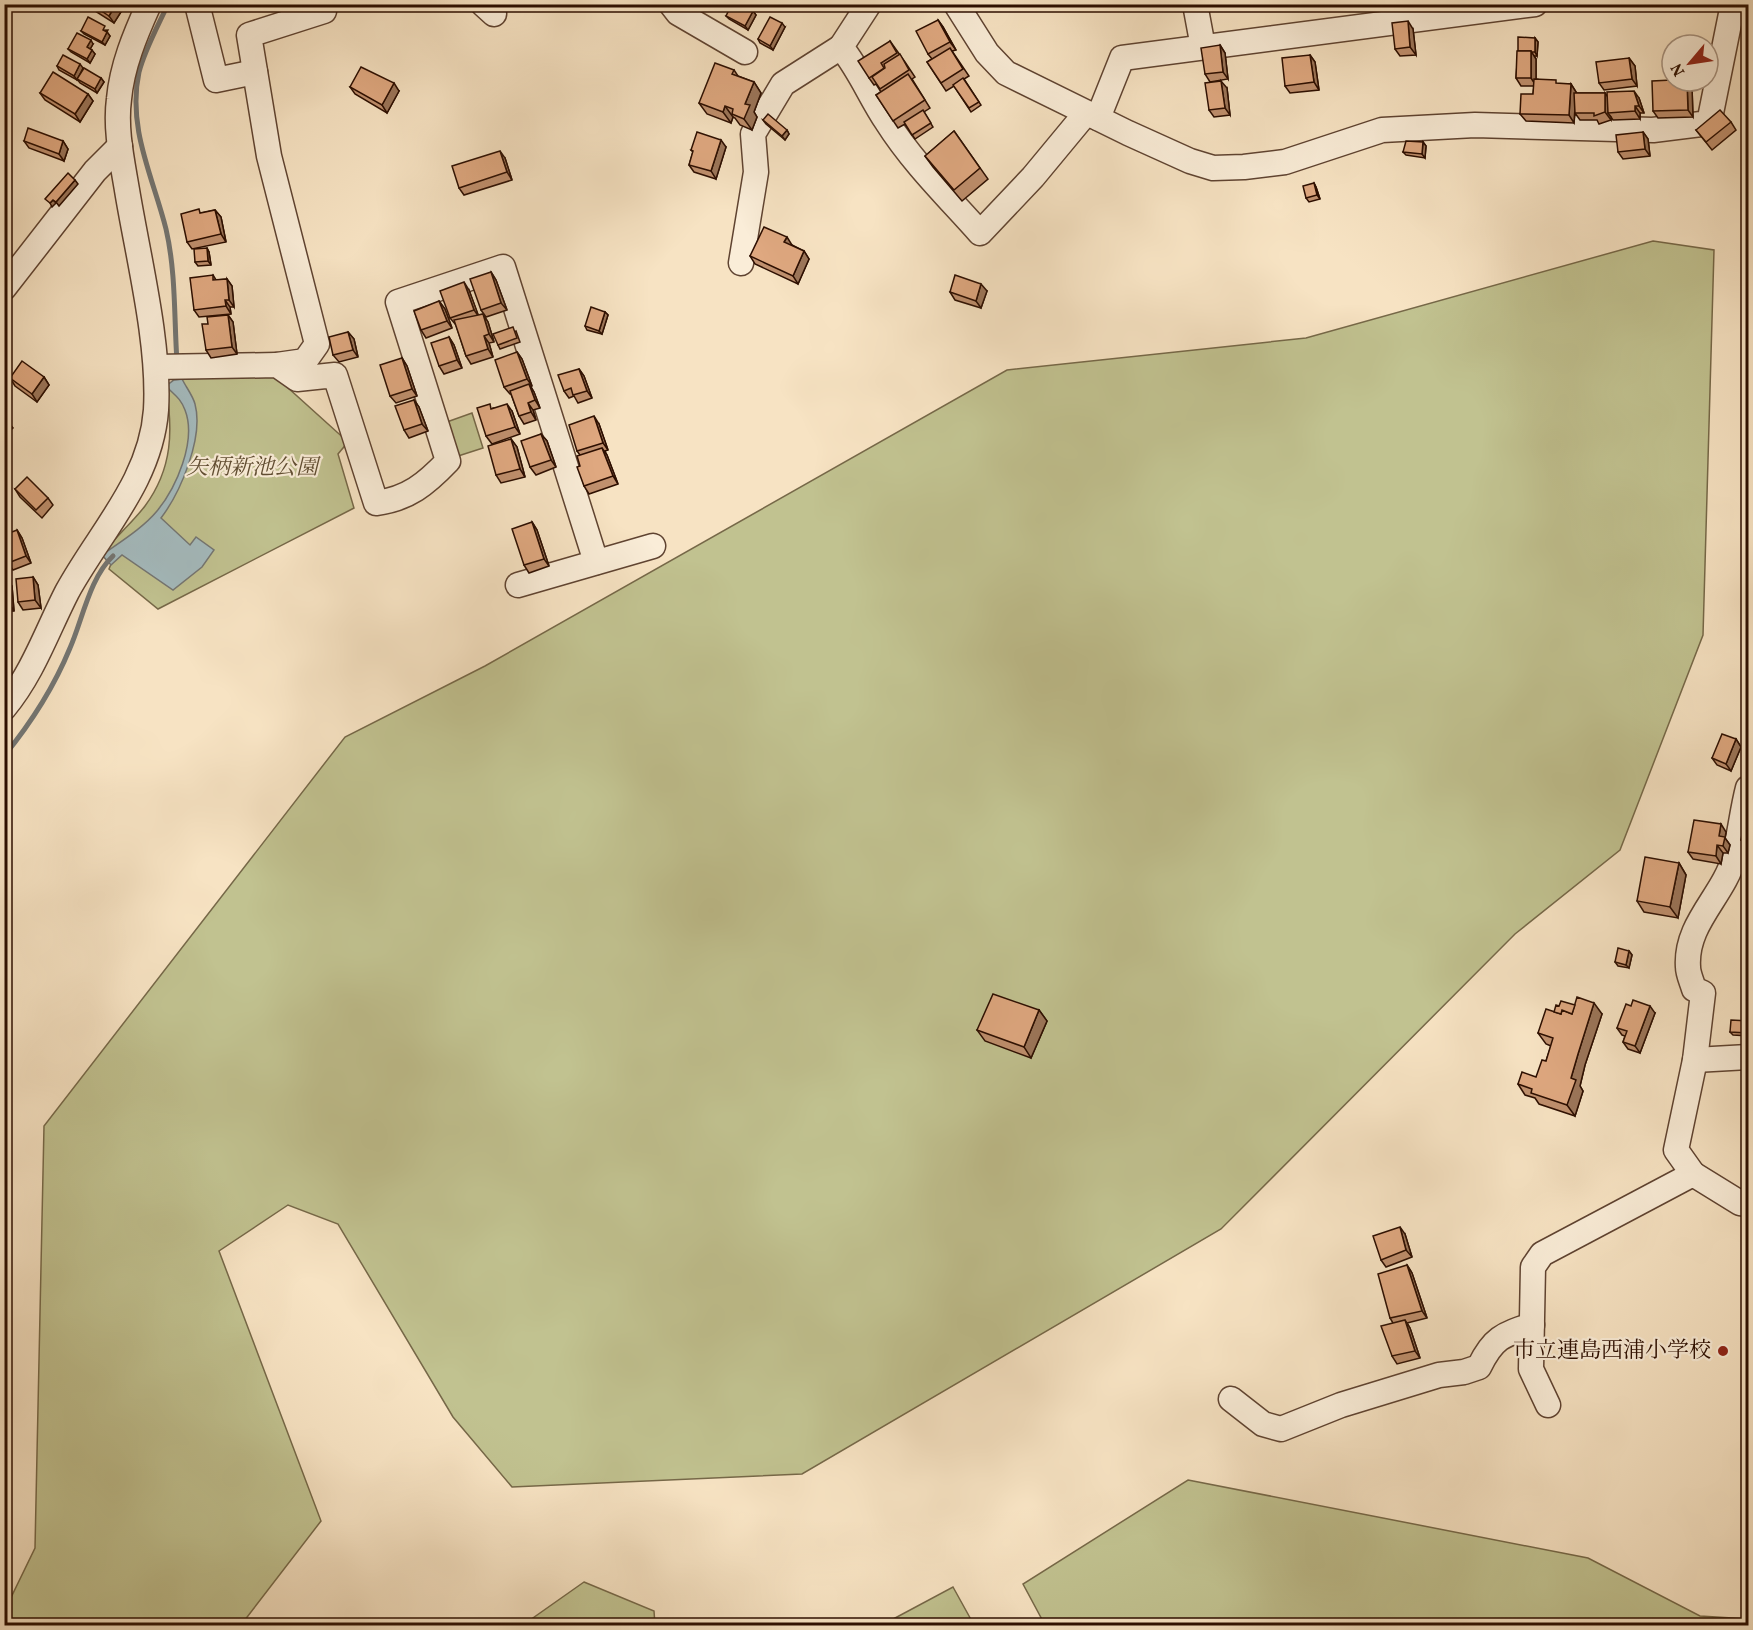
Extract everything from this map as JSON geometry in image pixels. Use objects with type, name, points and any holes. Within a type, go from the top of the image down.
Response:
[{"type":"street","points":[[4,708],[15,695],[42,648],[67,592],[138,478],[170,367],[120,146],[118,101],[126,61],[149,4]]},
{"type":"street","points":[[197,4],[216,80],[255,72]]},
{"type":"street","points":[[671,4],[678,13],[745,52]]},
{"type":"street","points":[[741,263],[756,172],[753,134],[783,84],[841,47],[869,4]]},
{"type":"street","points":[[956,4],[987,53],[1006,73],[1190,161],[1213,168],[1244,168],[1285,162],[1382,130],[1475,125],[1653,130],[1709,123],[1733,4]]},
{"type":"street","points":[[1195,4],[1203,47]]},
{"type":"street","points":[[841,47],[859,69],[886,122],[926,174],[980,232],[1092,116],[1122,58],[1534,4]]},
{"type":"street","points":[[170,367],[277,365],[305,361],[317,344],[269,156],[249,34],[324,11]]},
{"type":"street","points":[[4,288],[95,171],[120,146]]},
{"type":"street","points":[[277,365],[297,379],[335,375],[376,503],[397,501],[426,485],[447,461],[398,302],[503,267],[596,562]]},
{"type":"street","points":[[518,585],[653,546]]},
{"type":"street","points":[[1749,788],[1744,823],[1724,884],[1693,932],[1688,966],[1694,989],[1703,993],[1695,1060],[1676,1150],[1693,1174],[1740,1203],[1749,1204]]},
{"type":"street","points":[[1695,1060],[1749,1057]]},
{"type":"street","points":[[1548,1405],[1531,1370],[1533,1267],[1542,1254],[1693,1174]]},
{"type":"street","points":[[1231,1399],[1263,1424],[1281,1429],[1374,1395],[1439,1375],[1464,1372],[1479,1367],[1489,1346],[1502,1335],[1532,1325]]},
{"type":"green space","points":[[1653,241],[1714,250],[1703,635],[1620,850],[1515,934],[1221,1229],[802,1474],[512,1487],[453,1417],[338,1224],[288,1205],[219,1251],[321,1521],[241,1625],[5,1625],[4,1612],[35,1548],[44,1126],[345,737],[485,666],[1007,370],[1306,338]]},
{"type":"green space","name":"矢柄新池公園","points":[[262,374],[277,378],[348,442],[338,454],[354,508],[158,609],[109,569],[111,564],[102,555],[145,506],[161,477],[166,463],[170,433],[166,386],[174,380]]},
{"type":"green space","points":[[472,413],[483,448],[455,457],[444,423]]},
{"type":"green space","points":[[1188,1480],[1588,1558],[1700,1616],[1748,1619],[1748,1625],[1045,1625],[1023,1584]]},
{"type":"green space","points":[[584,1582],[654,1611],[655,1625],[523,1625]]},
{"type":"green space","points":[[953,1587],[974,1625],[882,1625]]},
{"type":"water","points":[[182,379],[195,404],[196,433],[182,480],[161,518],[190,545],[196,537],[214,550],[202,567],[173,590],[122,555],[111,565],[102,555],[145,523],[157,511],[171,490],[183,464],[188,422],[181,402],[166,386],[174,380]]},
{"type":"building","points":[[91,4],[116,4],[109,16]]},
{"type":"building","points":[[732,4],[741,4],[753,11],[745,26],[726,16]]},
{"type":"building","points":[[88,17],[105,26],[103,30],[107,32],[102,42],[81,31]]},
{"type":"building","points":[[770,17],[782,23],[770,46],[758,39]]},
{"type":"building","points":[[938,20],[950,42],[928,54],[916,31]]},
{"type":"building","points":[[1408,21],[1410,47],[1395,49],[1392,23]]},
{"type":"building","points":[[77,33],[91,40],[87,47],[92,50],[87,59],[68,49]]},
{"type":"building","points":[[1518,37],[1535,38],[1535,52],[1518,51]]},
{"type":"building","points":[[890,41],[897,53],[881,63],[884,68],[869,78],[858,61]]},
{"type":"building","points":[[1220,45],[1223,72],[1205,74],[1201,48]]},
{"type":"building","points":[[950,48],[963,69],[941,83],[927,62]]},
{"type":"building","points":[[1517,51],[1531,51],[1531,78],[1516,78]]},
{"type":"building","points":[[900,54],[909,70],[880,89],[872,77],[885,68],[884,64]]},
{"type":"building","points":[[63,55],[80,64],[74,76],[57,66]]},
{"type":"building","points":[[1310,55],[1314,82],[1285,86],[1282,58]]},
{"type":"building","points":[[1629,58],[1632,79],[1599,83],[1596,62]]},
{"type":"building","points":[[715,63],[734,70],[732,74],[754,82],[745,104],[750,105],[744,119],[732,114],[733,109],[725,106],[723,112],[699,103]]},
{"type":"building","points":[[361,67],[394,83],[382,105],[350,87]]},
{"type":"building","points":[[84,68],[101,78],[95,89],[77,79]]},
{"type":"building","points":[[53,72],[88,94],[75,114],[40,93]]},
{"type":"building","points":[[908,74],[925,100],[893,121],[876,95]]},
{"type":"building","points":[[963,78],[979,102],[969,108],[953,85]]},
{"type":"building","points":[[1534,79],[1556,80],[1556,83],[1571,84],[1569,115],[1520,114],[1521,94],[1533,94]]},
{"type":"building","points":[[1221,81],[1225,108],[1209,110],[1205,83]]},
{"type":"building","points":[[1652,81],[1660,81],[1660,93],[1687,93],[1688,110],[1653,111]]},
{"type":"building","points":[[1634,91],[1639,106],[1635,106],[1635,111],[1608,113],[1607,92]]},
{"type":"building","points":[[1574,93],[1605,93],[1605,112],[1594,116],[1594,113],[1575,113]]},
{"type":"building","points":[[923,110],[931,123],[912,135],[904,122]]},
{"type":"building","points":[[1720,110],[1731,122],[1706,142],[1696,130]]},
{"type":"building","points":[[768,114],[787,130],[782,136],[763,120]]},
{"type":"building","points":[[28,128],[63,141],[59,154],[24,141]]},
{"type":"building","points":[[954,131],[980,168],[954,190],[925,156]]},
{"type":"building","points":[[697,132],[721,140],[711,171],[689,165]]},
{"type":"building","points":[[1643,132],[1645,149],[1618,152],[1616,135]]},
{"type":"building","points":[[1406,141],[1423,142],[1422,154],[1403,152]]},
{"type":"building","points":[[500,151],[507,172],[459,188],[452,166]]},
{"type":"building","points":[[68,173],[75,180],[56,202],[53,200],[50,203],[45,199]]},
{"type":"building","points":[[1314,183],[1317,195],[1306,198],[1303,186]]},
{"type":"building","points":[[199,209],[200,213],[215,210],[221,234],[187,242],[181,214]]},
{"type":"building","points":[[764,227],[787,237],[784,242],[804,251],[793,276],[750,256]]},
{"type":"building","points":[[207,248],[208,261],[195,262],[194,249]]},
{"type":"building","points":[[491,272],[501,303],[481,310],[470,279]]},
{"type":"building","points":[[213,275],[213,280],[227,279],[229,300],[225,300],[226,306],[194,310],[190,278]]},
{"type":"building","points":[[955,275],[981,284],[976,301],[950,292]]},
{"type":"building","points":[[464,282],[474,310],[450,318],[440,291]]},
{"type":"building","points":[[439,301],[447,321],[421,330],[414,311]]},
{"type":"building","points":[[591,307],[605,312],[599,331],[585,326]]},
{"type":"building","points":[[483,314],[489,334],[484,336],[488,349],[466,356],[454,320]]},
{"type":"building","points":[[228,315],[232,347],[206,350],[202,324],[208,324],[207,317]]},
{"type":"building","points":[[513,327],[517,338],[498,345],[493,334]]},
{"type":"building","points":[[348,332],[353,350],[333,355],[329,337]]},
{"type":"building","points":[[449,337],[457,360],[439,366],[431,343]]},
{"type":"building","points":[[517,352],[527,379],[504,387],[495,360]]},
{"type":"building","points":[[402,358],[412,389],[390,396],[380,365]]},
{"type":"building","points":[[22,361],[44,377],[32,394],[10,378]]},
{"type":"building","points":[[579,369],[587,391],[573,395],[571,388],[564,391],[558,375]]},
{"type":"building","points":[[529,384],[535,400],[528,403],[531,412],[519,416],[510,391]]},
{"type":"building","points":[[414,400],[422,424],[404,430],[395,406]]},
{"type":"building","points":[[490,404],[491,409],[507,404],[515,427],[486,436],[477,408]]},
{"type":"building","points":[[594,416],[603,443],[577,451],[569,425]]},
{"type":"building","points":[[541,434],[551,460],[530,467],[521,441]]},
{"type":"building","points":[[511,439],[520,469],[496,475],[488,446]]},
{"type":"building","points":[[602,448],[613,476],[584,486],[577,467],[580,466],[577,456]]},
{"type":"building","points":[[27,477],[48,498],[36,510],[15,489]]},
{"type":"building","points":[[532,522],[544,559],[524,565],[512,529]]},
{"type":"building","points":[[17,530],[26,556],[8,563],[4,554],[4,535]]},
{"type":"building","points":[[1749,553],[1749,564],[1744,556]]},
{"type":"building","points":[[33,577],[35,600],[18,602],[16,579]]},
{"type":"building","points":[[4,578],[7,578],[9,603],[4,604]]},
{"type":"building","points":[[1722,734],[1736,739],[1726,764],[1712,758]]},
{"type":"building","points":[[1694,820],[1721,824],[1719,836],[1725,837],[1723,846],[1717,845],[1716,856],[1688,852]]},
{"type":"building","points":[[1744,823],[1749,824],[1749,841],[1741,840]]},
{"type":"building","points":[[1645,857],[1679,863],[1670,907],[1637,901]]},
{"type":"building","points":[[1618,948],[1629,951],[1626,965],[1615,962]]},
{"type":"building","points":[[993,994],[1039,1010],[1024,1047],[977,1030]]},
{"type":"building","points":[[1577,997],[1594,1003],[1571,1078],[1576,1080],[1567,1105],[1531,1093],[1532,1089],[1518,1084],[1522,1072],[1536,1077],[1542,1060],[1546,1061],[1553,1038],[1538,1033],[1546,1009],[1561,1014],[1562,1010],[1572,1014]]},
{"type":"building","points":[[1633,1000],[1650,1006],[1635,1046],[1623,1042],[1627,1031],[1617,1028],[1626,1004],[1631,1006]]},
{"type":"building","points":[[1561,1001],[1575,1005],[1572,1014],[1562,1010],[1561,1014],[1554,1012],[1556,1005],[1559,1006]]},
{"type":"building","points":[[1731,1020],[1749,1021],[1748,1033],[1730,1032]]},
{"type":"building","points":[[1400,1227],[1406,1250],[1381,1260],[1373,1236]]},
{"type":"building","points":[[1407,1265],[1422,1311],[1390,1318],[1378,1274]]},
{"type":"building","points":[[1405,1320],[1415,1351],[1392,1356],[1381,1326]]},
{"type":"waterway","points":[[168,4],[148,46],[139,72],[136,113],[143,152],[169,245],[177,362]]},
{"type":"waterway","points":[[4,756],[33,718],[49,691],[70,648],[92,587],[113,556]]},
{"type":"place","name":"市立連島西浦小学校","points":[[1723,1351]]}]
